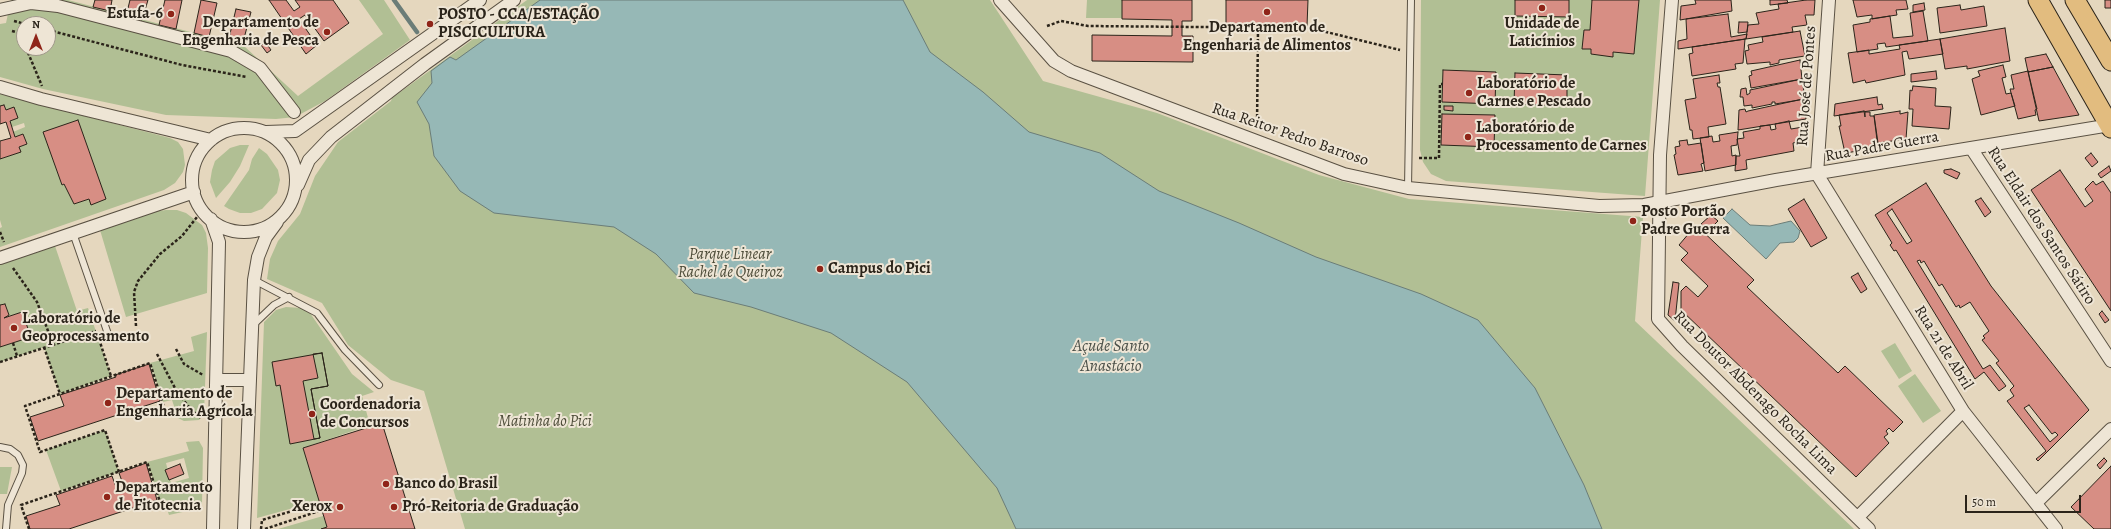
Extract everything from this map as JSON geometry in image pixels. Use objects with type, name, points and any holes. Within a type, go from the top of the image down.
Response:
[{"type":"main road","points":[[2038,0],[2110,126]]},
{"type":"main road","points":[[2076,0],[2087,8],[2111,61]]},
{"type":"street","points":[[2,0],[0,10],[31,3],[58,6],[231,50],[260,68],[294,112]]},
{"type":"street","points":[[279,218],[266,227],[252,231],[238,231],[224,227],[211,219],[200,207],[194,192],[192,177],[196,161],[202,150],[211,140],[232,129],[249,128],[266,132],[295,131],[480,0]]},
{"type":"street","points":[[244,529],[254,280],[258,257],[266,237],[279,218],[289,207],[309,160],[325,143],[425,64],[514,0]]},
{"type":"street","name":"Rua Reitor Pedro Barroso","points":[[1000,0],[1054,61],[1076,74],[1344,174],[1408,188],[1599,206],[1644,205],[1659,202]]},
{"type":"street","points":[[1012,0],[1014,15]]},
{"type":"street","name":"Rua Doutor Abdenago Rocha Lima","points":[[1672,0],[1660,155],[1658,319],[1682,346],[1869,529]]},
{"type":"street","name":"Rua José de Pontes","points":[[1817,174],[1829,0]]},
{"type":"street","points":[[0,87],[41,99],[211,140]]},
{"type":"street","name":"Rua Padre Guerra","points":[[1659,202],[1970,148],[2110,126]]},
{"type":"street","points":[[266,132],[280,142],[293,161],[297,176],[295,192]]},
{"type":"street","name":"Rua Eldair dos Santos Sátiro","points":[[1970,148],[2111,361]]},
{"type":"street","name":"Rua 21 de Abril","points":[[1817,174],[1962,411],[2056,529]]},
{"type":"street","points":[[6,260],[73,233],[194,192]]},
{"type":"street","points":[[211,219],[219,242],[218,380],[213,529]]},
{"type":"street","points":[[218,380],[250,380]]},
{"type":"street","points":[[1858,517],[1962,411]]},
{"type":"street","points":[[2036,504],[2111,429]]},
{"type":"lane","points":[[1408,188],[1411,0]]},
{"type":"lane","points":[[73,233],[108,334]]},
{"type":"lane","points":[[254,280],[317,313],[345,350],[380,385]]},
{"type":"lane","points":[[251,327],[274,305],[289,297]]},
{"type":"lane","points":[[0,447],[10,449],[18,455],[23,465],[22,473],[8,505],[6,529]]},
{"type":"lane","points":[[0,505],[8,505]]},
{"type":"path","points":[[1047,26],[1061,21],[1088,26],[1310,28],[1410,52]]},
{"type":"path","points":[[1257,130],[1258,28]]},
{"type":"path","points":[[12,31],[16,32]]},
{"type":"path","points":[[56,32],[182,65],[273,83]]},
{"type":"path","points":[[30,56],[44,89]]},
{"type":"path","points":[[1419,158],[1439,158],[1441,130],[1440,84],[1443,84]]},
{"type":"path","points":[[136,326],[134,292],[138,281],[160,254],[182,236],[195,218]]},
{"type":"path","points":[[6,260],[37,302],[53,344]]},
{"type":"path","points":[[0,362],[95,330],[111,376]]},
{"type":"path","points":[[13,343],[17,356]]},
{"type":"path","points":[[44,347],[60,394]]},
{"type":"path","points":[[176,349],[184,364],[206,376]]},
{"type":"path","points":[[157,354],[176,390],[188,406],[201,418]]},
{"type":"path","points":[[119,472],[105,430],[40,452],[25,406],[150,363],[167,417]]},
{"type":"path","points":[[29,529],[21,505],[84,485],[147,462],[161,504]]},
{"type":"path","points":[[261,529],[262,520],[319,503]]},
{"type":"path","points":[[265,529],[322,510]]},
{"type":"green space","points":[[11,0],[68,0],[244,46],[298,96],[383,34],[359,0],[384,0],[410,40],[325,101],[295,117],[276,119],[166,115],[43,89],[0,77],[0,24],[6,23]]},
{"type":"green space","name":"Parque Linear Rachel de Queiroz","points":[[527,0],[990,0],[1043,81],[1157,113],[1319,175],[1409,199],[1643,217],[1635,321],[1854,529],[465,529],[424,391],[391,380],[348,345],[322,303],[267,279],[270,259],[278,241],[300,214],[315,176],[338,142],[391,101],[392,98]]},
{"type":"green space","points":[[1087,0],[1122,0],[1122,18],[1086,18]]},
{"type":"green space","points":[[1421,0],[1660,0],[1645,196],[1446,181],[1431,174],[1423,162],[1420,150]]},
{"type":"green space","points":[[0,94],[170,138],[178,142],[183,149],[185,165],[183,172],[175,183],[164,190],[0,247],[0,228],[2,227],[0,220],[0,159],[20,152],[19,147],[27,144],[23,134],[15,137],[13,132],[25,127],[24,123],[12,127],[4,105],[0,106]],"holes":[[[78,120],[96,173],[89,199],[74,204],[67,184],[62,185],[44,132]]]},
{"type":"green space","points":[[240,145],[249,145],[240,166],[230,182],[216,198],[210,182],[215,161],[230,148]]},
{"type":"green space","points":[[259,148],[267,154],[278,170],[280,180],[277,193],[262,209],[251,213],[240,213],[229,209],[224,206],[249,170],[252,159]]},
{"type":"green space","points":[[177,210],[186,213],[202,225],[206,233],[208,248],[207,293],[126,317],[100,230],[152,212]]},
{"type":"green space","points":[[55,246],[77,311],[88,308],[111,376],[60,394],[44,347],[0,362],[0,347],[31,337],[22,312],[4,318],[9,315],[5,304],[0,305],[0,265]]},
{"type":"green space","points":[[286,307],[301,308],[310,313],[352,374],[374,392],[362,396],[370,425],[303,448],[319,501],[257,518],[264,322],[276,310]]},
{"type":"green space","points":[[207,332],[204,414],[199,420],[184,421],[178,418],[172,400],[163,402],[150,363],[194,351],[191,337]]},
{"type":"green space","points":[[1895,343],[1912,371],[1899,379],[1881,351]]},
{"type":"green space","points":[[1915,374],[1941,411],[1923,423],[1898,386]]},
{"type":"green space","points":[[105,430],[119,472],[61,491],[46,450]]},
{"type":"green space","points":[[199,441],[203,448],[202,504],[196,509],[169,515],[165,503],[161,505],[147,462],[189,451],[186,442]],"holes":[[[184,458],[189,478],[171,483],[166,463]]]},
{"type":"green space","points":[[0,467],[12,467],[7,494],[0,494]]},
{"type":"green space","points":[[323,516],[328,529],[278,529]]},
{"type":"water","name":"Açude Santo Anastácio","points":[[540,0],[903,0],[930,52],[983,92],[1029,132],[1100,153],[1159,191],[1239,223],[1316,257],[1421,294],[1478,320],[1535,388],[1584,485],[1602,529],[1016,529],[997,488],[907,382],[831,333],[751,307],[694,293],[656,254],[614,227],[494,213],[460,191],[434,156],[429,124],[417,102],[432,83],[431,71],[450,57],[456,60]]},
{"type":"water","points":[[1732,209],[1750,225],[1770,226],[1791,221],[1800,231],[1798,238],[1794,242],[1780,243],[1766,259],[1723,218]]},
{"type":"building","points":[[95,0],[112,0],[110,11],[93,7]]},
{"type":"building","points":[[130,0],[148,0],[142,20],[126,16]]},
{"type":"building","name":"Estufa-6","points":[[165,0],[182,0],[176,29],[159,25]]},
{"type":"building","points":[[201,0],[217,3],[209,37],[194,33]]},
{"type":"building","name":"Departamento de Engenharia de Pesca","points":[[269,0],[286,0],[294,11],[300,7],[295,0],[333,0],[349,23],[324,41],[305,15],[299,19],[317,45],[306,54]]},
{"type":"building","points":[[1122,0],[1192,0],[1192,21],[1182,21],[1182,36],[1193,36],[1193,62],[1092,61],[1092,35],[1172,36],[1172,20],[1122,19]]},
{"type":"building","name":"Departamento de Engenharia de Alimentos","points":[[1226,0],[1308,0],[1307,26],[1226,25]]},
{"type":"building","name":"Unidade de Laticínios","points":[[1515,0],[1569,0],[1569,17],[1515,16]]},
{"type":"building","points":[[1592,0],[1639,0],[1634,54],[1613,52],[1613,57],[1591,54],[1591,49],[1582,49],[1584,30],[1590,30]]},
{"type":"building","points":[[1695,0],[1731,0],[1732,11],[1680,20],[1681,6],[1696,4]]},
{"type":"building","points":[[1770,0],[1787,0],[1788,3],[1770,5]]},
{"type":"building","points":[[1815,0],[1814,15],[1805,15],[1807,25],[1792,27],[1793,32],[1746,39],[1748,25],[1759,24],[1756,13],[1779,9],[1778,4]]},
{"type":"building","points":[[1853,0],[1906,0],[1908,9],[1896,10],[1897,15],[1872,19],[1872,15],[1857,17]]},
{"type":"building","points":[[2105,0],[2111,0],[2111,8],[2105,8]]},
{"type":"building","points":[[1924,3],[1925,10],[1913,12],[1913,5]]},
{"type":"building","points":[[1960,5],[1961,10],[1984,6],[1987,26],[1940,33],[1937,8]]},
{"type":"building","points":[[236,9],[251,12],[242,46],[228,42]]},
{"type":"building","points":[[1923,11],[1928,41],[1886,47],[1885,43],[1877,44],[1878,49],[1857,52],[1853,25],[1870,22],[1870,19],[1890,16],[1893,38],[1913,36],[1910,13]]},
{"type":"building","points":[[1728,14],[1731,37],[1747,34],[1746,39],[1678,49],[1678,41],[1687,39],[1686,19]]},
{"type":"building","points":[[1739,22],[1748,22],[1747,32],[1738,33]]},
{"type":"building","points":[[2005,28],[2010,61],[1967,69],[1967,66],[1945,69],[1940,39]]},
{"type":"building","points":[[1800,31],[1805,56],[1779,60],[1779,63],[1770,65],[1770,62],[1747,64],[1745,51],[1749,50],[1748,45],[1763,42],[1762,37]]},
{"type":"building","points":[[1745,39],[1743,63],[1735,64],[1736,69],[1692,76],[1689,54],[1693,53],[1692,47]]},
{"type":"building","points":[[1940,39],[1943,54],[1909,59],[1907,51],[1902,52],[1905,75],[1866,83],[1865,80],[1853,83],[1848,53],[1869,50],[1869,54],[1900,49],[1899,45]]},
{"type":"building","points":[[266,43],[271,50],[267,53],[261,45]]},
{"type":"building","points":[[2046,54],[2053,67],[2028,72],[2025,58]]},
{"type":"building","points":[[1800,60],[1802,79],[1751,88],[1749,76],[1752,75],[1751,71]]},
{"type":"building","points":[[2003,65],[2006,77],[2002,78],[2006,94],[2011,93],[2015,106],[1981,115],[1972,79],[1980,76],[1978,71]]},
{"type":"building","points":[[2053,67],[2079,115],[2039,121],[2028,72]]},
{"type":"building","name":"Laboratório de Carnes e Pescado","points":[[1443,70],[1496,72],[1495,104],[1442,102]]},
{"type":"building","points":[[1936,71],[1937,79],[1911,82],[1911,74]]},
{"type":"building","points":[[2028,71],[2037,109],[2035,110],[2036,115],[2018,119],[2010,89],[2014,89],[2011,75]]},
{"type":"building","points":[[1515,73],[1567,75],[1567,106],[1514,104]]},
{"type":"building","points":[[1719,75],[1720,83],[1717,83],[1718,87],[1720,87],[1726,124],[1708,127],[1709,137],[1693,139],[1685,100],[1696,98],[1693,79]]},
{"type":"building","points":[[1802,79],[1805,99],[1775,104],[1775,102],[1772,102],[1772,104],[1752,108],[1752,105],[1744,106],[1743,97],[1740,97],[1741,89],[1746,88],[1747,95],[1750,93],[1750,90]]},
{"type":"building","points":[[1913,86],[1936,88],[1935,106],[1951,107],[1949,129],[1912,126],[1913,109],[1909,109],[1910,90],[1912,91]]},
{"type":"building","points":[[1877,97],[1878,105],[1882,104],[1883,109],[1834,116],[1835,104]]},
{"type":"building","points":[[1803,99],[1806,119],[1738,130],[1739,110],[1745,109],[1746,112]]},
{"type":"building","points":[[4,105],[6,110],[14,107],[18,118],[10,121],[15,137],[23,134],[27,144],[19,147],[21,152],[0,159],[0,141],[11,138],[6,122],[0,124],[0,106]]},
{"type":"building","points":[[1444,106],[1453,106],[1453,111],[1444,110]]},
{"type":"building","points":[[1864,111],[1865,117],[1865,112],[1870,112],[1870,116],[1874,116],[1878,148],[1845,153],[1839,126],[1841,126],[1839,115]]},
{"type":"building","points":[[1900,111],[1900,114],[1908,112],[1906,139],[1878,143],[1874,115]]},
{"type":"building","name":"Laboratório de Processamento de Carnes","points":[[1442,114],[1495,115],[1494,147],[1441,145]]},
{"type":"building","points":[[78,120],[106,199],[91,205],[89,199],[74,204],[64,184],[62,185],[43,132]]},
{"type":"building","points":[[1789,121],[1791,129],[1803,127],[1802,141],[1793,143],[1794,151],[1746,160],[1747,169],[1735,171],[1736,156],[1740,156],[1737,139],[1744,138],[1743,132],[1760,129],[1760,126],[1770,125],[1771,130],[1776,129],[1775,124]]},
{"type":"building","points":[[1738,132],[1737,145],[1731,146],[1732,156],[1736,155],[1736,165],[1705,171],[1700,138],[1712,136],[1713,142],[1720,141],[1719,135]]},
{"type":"building","points":[[1687,140],[1688,145],[1701,143],[1704,163],[1701,164],[1703,171],[1678,175],[1674,155],[1676,154],[1675,147],[1680,146],[1679,141]]},
{"type":"building","points":[[2091,153],[2098,162],[2092,167],[2085,158]]},
{"type":"building","points":[[2109,166],[2111,171],[2101,178],[2098,174]]},
{"type":"building","points":[[1951,169],[1960,173],[1957,179],[1944,173],[1944,170]]},
{"type":"building","points":[[2060,170],[2085,207],[2093,201],[2085,189],[2093,181],[2096,185],[2103,181],[2111,193],[2111,311],[2031,190]]},
{"type":"building","points":[[1926,183],[1991,286],[2089,410],[2038,461],[2036,459],[2046,451],[2007,401],[2014,396],[2010,390],[2014,386],[1996,363],[1999,361],[1982,340],[1985,338],[1983,336],[1989,331],[1970,302],[1960,308],[1959,305],[1956,307],[1942,284],[1939,286],[1924,261],[1921,263],[1920,260],[1917,261],[1983,369],[1990,365],[2006,386],[1999,391],[1984,372],[1975,379],[1896,250],[1894,251],[1890,245],[1892,243],[1875,215]],"holes":[[[1892,209],[1912,241],[1907,244],[1887,213]],[[2029,405],[2052,434],[2055,432],[2058,435],[2050,442],[2024,408]]]},
{"type":"building","points":[[1981,198],[1991,212],[1985,217],[1975,201]]},
{"type":"building","points":[[1804,199],[1827,238],[1811,247],[1788,209]]},
{"type":"building","points":[[1711,215],[1718,221],[1708,231],[1701,224]]},
{"type":"building","points":[[1696,225],[1754,280],[1747,287],[1838,373],[1845,366],[1903,422],[1893,432],[1889,428],[1886,431],[1888,434],[1884,437],[1889,443],[1856,477],[1681,310],[1681,291],[1686,286],[1698,297],[1708,286],[1681,260],[1688,253],[1679,245]]},
{"type":"building","points":[[1858,273],[1867,289],[1861,293],[1851,277]]},
{"type":"building","points":[[1673,282],[1679,283],[1675,321],[1668,315]]},
{"type":"building","name":"Laboratório de Geoprocessamento","points":[[5,304],[9,315],[4,318],[22,312],[31,337],[0,347],[0,305]]},
{"type":"building","points":[[2102,311],[2109,320],[2105,323],[2099,314]]},
{"type":"building","points":[[1706,344],[1726,363],[1722,366],[1703,348]]},
{"type":"building","name":"Coordenadoria de Concursos","points":[[322,353],[328,386],[311,389],[320,438],[314,439],[303,381],[318,378],[313,354]]},
{"type":"building","points":[[322,353],[328,386],[311,389],[320,438],[290,444],[280,385],[276,386],[272,362]]},
{"type":"building","name":"Departamento de Engenharia Agrícola","points":[[149,364],[160,401],[38,441],[30,417],[64,406],[60,395],[116,377],[115,375]]},
{"type":"building","points":[[382,423],[415,529],[321,529],[327,527],[303,448]]},
{"type":"building","points":[[2104,458],[2107,461],[2100,469],[2097,465]]},
{"type":"building","name":"Departamento de Fitotecnia","points":[[146,463],[157,500],[69,529],[30,529],[26,516],[60,505],[56,495],[112,476],[116,487],[123,484],[119,473]]},
{"type":"building","points":[[180,464],[184,474],[169,480],[165,470]]},
{"type":"building","points":[[2111,466],[2111,529],[2094,529],[2071,507]]},
{"type":"waterway","points":[[394,0],[417,32]]},
{"type":"place","name":"Unidade de Laticínios","points":[[1542,8]]},
{"type":"place","name":"Departamento de Engenharia de Alimentos","points":[[1267,12]]},
{"type":"place","name":"Estufa-6","points":[[171,14]]},
{"type":"place","name":"POSTO - CCA/ESTAÇÃO PISCICULTURA","points":[[430,24]]},
{"type":"place","name":"Departamento de Engenharia de Pesca","points":[[327,32]]},
{"type":"place","name":"Laboratório de Carnes e Pescado","points":[[1469,93]]},
{"type":"place","name":"Laboratório de Processamento de Carnes","points":[[1468,137]]},
{"type":"place","name":"Posto Portão Padre Guerra","points":[[1633,221]]},
{"type":"place","name":"Campus do Pici","points":[[820,269]]},
{"type":"place","name":"Laboratório de Geoprocessamento","points":[[14,328]]},
{"type":"place","name":"Departamento de Engenharia Agrícola","points":[[108,403]]},
{"type":"place","name":"Coordenadoria de Concursos","points":[[312,414]]},
{"type":"place","name":"Banco do Brasil","points":[[386,484]]},
{"type":"place","name":"Departamento de Fitotecnia","points":[[107,497]]},
{"type":"place","name":"Xerox","points":[[340,507]]},
{"type":"place","name":"Pró-Reitoria de Graduação","points":[[394,507]]},
{"type":"park label","name":"Matinha do Pici","points":[[545,422]]}]
